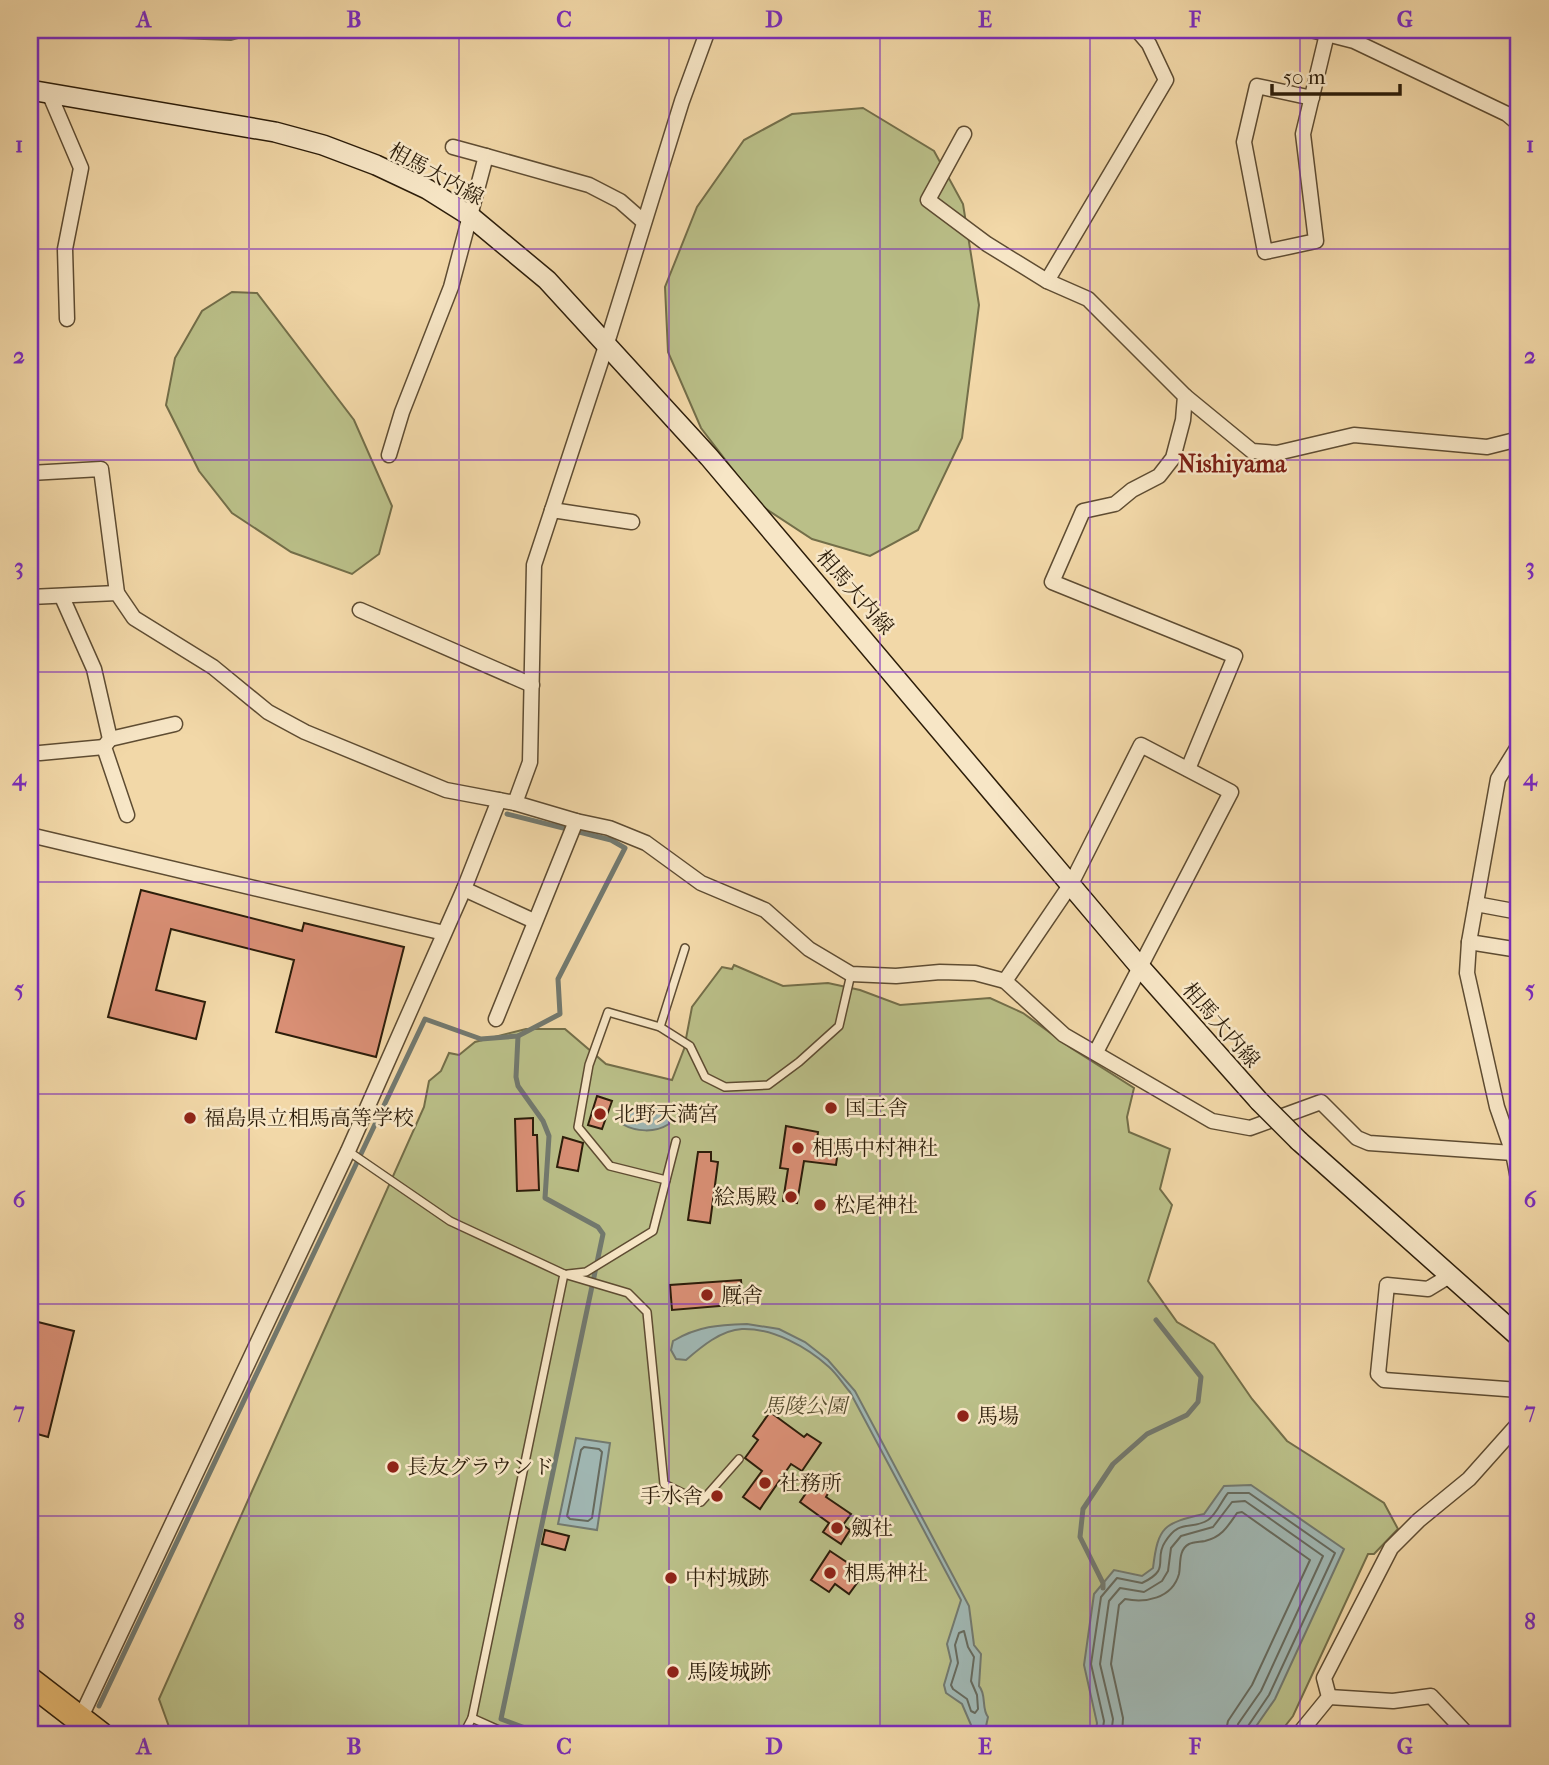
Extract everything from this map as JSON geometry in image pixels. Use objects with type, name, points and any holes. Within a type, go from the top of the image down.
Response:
[{"type":"highway","points":[[30,1681],[90,1727]]},
{"type":"main road","name":"相馬大内線","points":[[39,92],[275,132],[323,145],[376,165],[427,190],[470,216],[547,279],[709,457],[1140,967],[1258,1101],[1299,1141],[1519,1337]]},
{"type":"street","points":[[515,803],[530,762],[534,565],[682,101],[708,30]]},
{"type":"street","points":[[1046,281],[1166,80],[1149,44],[1137,30]]},
{"type":"street","points":[[1311,30],[1356,36],[1507,114],[1519,124]]},
{"type":"street","points":[[1312,98],[1257,86],[1244,142],[1265,252],[1316,241],[1303,134],[1312,98],[1327,34]]},
{"type":"street","points":[[39,92],[81,168],[65,249],[67,319]]},
{"type":"street","points":[[964,134],[928,200],[988,244],[1046,281],[1088,299],[1185,396],[1252,451],[1277,453],[1354,435],[1487,447],[1519,439]]},
{"type":"street","points":[[453,147],[589,185],[620,201],[644,222]]},
{"type":"street","points":[[389,456],[402,412],[451,287],[486,156]]},
{"type":"street","points":[[1185,396],[1183,420],[1173,458],[1159,476],[1132,490],[1115,504],[1083,511],[1052,582],[1236,656],[1188,769]]},
{"type":"street","points":[[30,472],[101,469],[117,593],[134,618],[213,667],[268,712],[306,732],[446,790],[515,803],[609,828],[646,844],[701,883],[765,910],[810,949],[851,974],[896,976],[940,972],[975,973],[1005,981],[1064,1035],[1212,1121],[1250,1128],[1321,1102],[1357,1139],[1369,1143],[1513,1153]]},
{"type":"street","points":[[552,510],[632,522]]},
{"type":"street","points":[[1519,530],[1519,550]]},
{"type":"street","points":[[30,597],[117,593]]},
{"type":"street","points":[[62,597],[94,669],[107,743],[127,815]]},
{"type":"street","points":[[360,610],[531,685]]},
{"type":"street","points":[[40,753],[107,743],[175,724]]},
{"type":"street","points":[[1005,981],[1070,884],[1141,745],[1231,792],[1096,1052]]},
{"type":"street","points":[[1519,745],[1499,779],[1469,942],[1467,974],[1497,1107],[1519,1177]]},
{"type":"street","points":[[90,1727],[464,889],[499,800]]},
{"type":"street","points":[[496,1019],[576,821]]},
{"type":"street","points":[[30,835],[444,933]]},
{"type":"street","points":[[464,889],[534,921]]},
{"type":"street","points":[[1476,904],[1519,912]]},
{"type":"street","points":[[1469,942],[1519,950]]},
{"type":"street","points":[[1451,1275],[1427,1289],[1387,1285],[1378,1374],[1384,1380],[1519,1390]]},
{"type":"street","points":[[1329,1697],[1324,1678],[1391,1548],[1419,1520],[1469,1479],[1519,1423]]},
{"type":"street","points":[[1329,1697],[1394,1701],[1431,1696],[1468,1735]]},
{"type":"street","points":[[1298,1735],[1329,1697]]},
{"type":"lane","points":[[660,1027],[685,948]]},
{"type":"lane","points":[[666,1180],[610,1166],[578,1127],[589,1065],[608,1012],[660,1027],[690,1046],[705,1077],[725,1087],[768,1085],[799,1062],[839,1026],[851,974]]},
{"type":"lane","points":[[564,1274],[586,1272],[653,1231],[676,1141]]},
{"type":"lane","points":[[348,1151],[450,1221],[564,1274],[628,1293],[647,1312],[664,1484],[701,1502],[739,1459]]},
{"type":"lane","points":[[463,1735],[472,1718],[564,1274]]},
{"type":"lane","points":[[472,1718],[510,1735]]},
{"type":"green space","points":[[43,30],[267,30],[231,40],[44,33]]},
{"type":"green space","points":[[863,108],[934,151],[963,204],[979,305],[962,438],[918,530],[870,556],[812,539],[760,505],[701,428],[668,352],[665,287],[697,207],[744,140],[792,114]]},
{"type":"green space","points":[[232,292],[257,293],[354,420],[392,506],[379,554],[352,574],[291,552],[232,513],[199,471],[166,405],[175,358],[202,311]]},
{"type":"green space","name":"馬陵公園","points":[[734,965],[783,986],[828,983],[860,990],[900,1005],[990,998],[1023,1013],[1071,1048],[1134,1088],[1127,1117],[1129,1132],[1170,1149],[1160,1189],[1172,1205],[1148,1281],[1177,1322],[1214,1344],[1252,1399],[1287,1441],[1384,1503],[1398,1529],[1374,1554],[1368,1554],[1293,1716],[1278,1735],[172,1735],[159,1699],[424,1107],[429,1081],[441,1071],[449,1053],[459,1055],[475,1042],[526,1029],[565,1029],[606,1064],[672,1080],[684,1049],[692,1007],[722,967],[732,969]]},
{"type":"water","points":[[665,1107],[670,1114],[669,1124],[664,1127],[646,1130],[633,1129],[622,1124],[620,1116],[626,1108]]},
{"type":"water","points":[[747,1324],[779,1329],[805,1342],[828,1360],[855,1391],[969,1606],[974,1645],[981,1654],[979,1686],[988,1717],[985,1731],[974,1732],[962,1704],[946,1693],[944,1685],[951,1661],[947,1644],[961,1600],[850,1392],[837,1376],[800,1346],[777,1335],[754,1330],[726,1332],[686,1360],[676,1359],[671,1350],[673,1341],[691,1332],[717,1326]]},
{"type":"water","points":[[576,1438],[610,1443],[597,1530],[558,1524]]},
{"type":"water","points":[[1251,1485],[1344,1549],[1275,1699],[1250,1735],[1095,1735],[1097,1723],[1084,1665],[1094,1594],[1114,1570],[1142,1576],[1153,1568],[1157,1543],[1165,1529],[1180,1520],[1204,1514],[1224,1486]]},
{"type":"building","points":[[141,890],[302,931],[304,923],[404,947],[376,1057],[276,1032],[294,960],[171,929],[156,990],[205,1002],[196,1039],[108,1017]]},
{"type":"building","points":[[597,1096],[612,1101],[602,1129],[588,1125]]},
{"type":"building","points":[[533,1118],[533,1135],[537,1135],[539,1190],[517,1191],[515,1119]]},
{"type":"building","points":[[786,1126],[818,1132],[817,1140],[839,1144],[836,1165],[804,1161],[797,1203],[783,1201],[788,1169],[780,1168]]},
{"type":"building","points":[[563,1137],[583,1143],[578,1171],[557,1167]]},
{"type":"building","points":[[698,1152],[711,1152],[711,1161],[718,1162],[710,1223],[688,1220]]},
{"type":"building","name":"厩舎","points":[[741,1280],[743,1304],[672,1310],[670,1285]]},
{"type":"building","points":[[30,1320],[74,1331],[48,1437],[30,1432]]},
{"type":"building","points":[[770,1412],[804,1437],[807,1434],[821,1443],[802,1471],[791,1464],[760,1509],[743,1497],[762,1471],[745,1458],[758,1440],[753,1436]]},
{"type":"building","points":[[815,1480],[830,1490],[826,1497],[851,1514],[843,1525],[850,1530],[841,1544],[823,1532],[829,1523],[800,1502]]},
{"type":"building","points":[[545,1530],[569,1536],[565,1550],[542,1544]]},
{"type":"building","name":"相馬神社","points":[[830,1551],[848,1563],[845,1568],[860,1579],[849,1594],[835,1584],[829,1592],[811,1580]]},
{"type":"waterway","points":[[99,1706],[425,1019],[481,1039],[518,1036],[560,1014],[558,979],[625,848],[611,840],[507,814]]},
{"type":"waterway","points":[[518,1036],[518,1086],[543,1121],[549,1136],[545,1198],[598,1227],[603,1234],[501,1719],[528,1729],[526,1735]]},
{"type":"waterway","points":[[1103,1588],[1080,1537],[1083,1509],[1113,1464],[1147,1434],[1187,1415],[1198,1402],[1201,1377],[1156,1320]]},
{"type":"place","name":"国王舎","points":[[831,1108]]},
{"type":"place","name":"北野天満宮","points":[[600,1114]]},
{"type":"place","name":"福島県立相馬高等学校","points":[[190,1118]]},
{"type":"place","name":"相馬中村神社","points":[[798,1148]]},
{"type":"place","name":"絵馬殿","points":[[791,1197]]},
{"type":"place","name":"松尾神社","points":[[820,1205]]},
{"type":"place","name":"厩舎","points":[[707,1295]]},
{"type":"place","name":"馬場","points":[[963,1416]]},
{"type":"place","name":"長友グラウンド","points":[[393,1467]]},
{"type":"place","name":"社務所","points":[[765,1483]]},
{"type":"place","name":"手水舎","points":[[717,1496]]},
{"type":"place","name":"劔社","points":[[837,1528]]},
{"type":"place","name":"相馬神社","points":[[830,1573]]},
{"type":"place","name":"中村城跡","points":[[671,1578]]},
{"type":"place","name":"馬陵城跡","points":[[673,1672]]},
{"type":"district","name":"Nishiyama","points":[[1232,464]]}]
